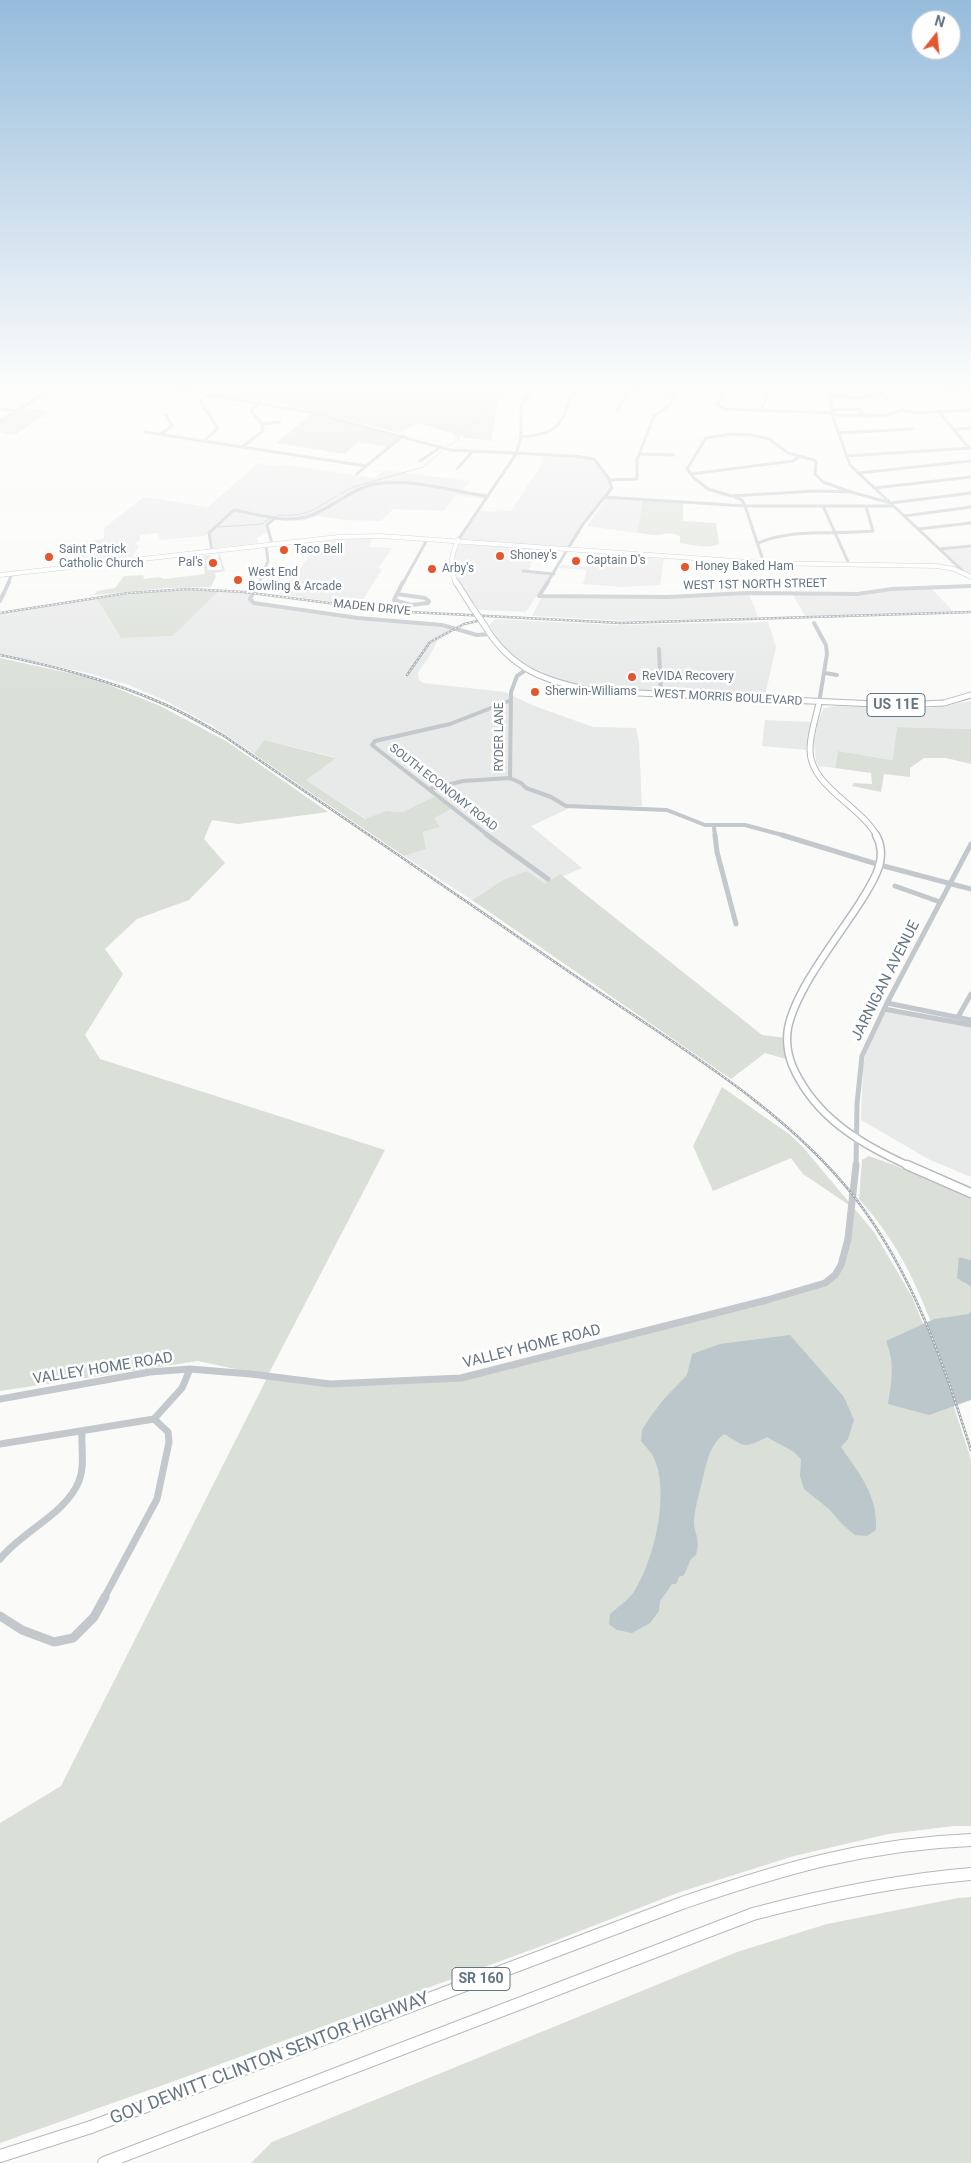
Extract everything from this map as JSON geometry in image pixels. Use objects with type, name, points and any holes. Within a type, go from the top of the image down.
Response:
[{"type":"highway","name":"GOV DEWITT CLINTON SENTOR HIGHWAY","points":[[0,2156],[91,2127],[673,1906],[751,1879],[821,1860],[887,1847],[971,1840]]},
{"type":"highway","name":"SR 160","points":[[104,2163],[753,1914],[824,1895],[889,1882],[971,1874]]},
{"type":"main road","points":[[0,575],[355,536],[437,538],[764,563],[927,565],[950,568],[970,578]]},
{"type":"main road","points":[[437,538],[449,543],[453,550]]},
{"type":"main road","name":"WEST MORRIS BOULEVARD","points":[[458,540],[453,550],[450,569],[454,582],[506,655],[526,669],[555,681],[606,692],[819,703],[922,705],[944,703],[971,695]]},
{"type":"main road","points":[[819,703],[810,744],[812,764],[823,780],[859,811],[870,824],[882,850],[880,865],[801,997],[792,1017],[787,1038],[790,1060],[804,1090],[833,1123],[856,1139],[971,1193]]},
{"type":"street","points":[[212,552],[208,533],[234,510],[276,517],[296,518],[308,516],[356,490]]},
{"type":"street","points":[[450,490],[486,496]]},
{"type":"street","points":[[458,540],[490,490]]},
{"type":"street","points":[[523,571],[554,574],[583,524],[610,490]]},
{"type":"street","points":[[711,490],[742,500],[764,563]]},
{"type":"street","points":[[845,490],[892,504]]},
{"type":"street","points":[[877,490],[970,578]]},
{"type":"street","points":[[731,496],[815,491],[851,492]]},
{"type":"street","points":[[605,497],[745,506],[866,506],[971,493]]},
{"type":"street","points":[[745,506],[750,499],[762,495]]},
{"type":"street","points":[[823,506],[849,564]]},
{"type":"street","points":[[758,543],[782,534],[873,531],[874,529],[866,506]]},
{"type":"street","points":[[904,516],[971,508]]},
{"type":"street","points":[[272,544],[267,526],[276,517]]},
{"type":"street","points":[[918,529],[971,523]]},
{"type":"street","points":[[397,594],[426,598],[429,601],[427,605],[398,603],[394,600],[397,594],[428,538]]},
{"type":"street","name":"MADEN DRIVE","points":[[266,545],[270,556],[269,564],[250,599],[254,602],[358,618],[442,624],[472,636],[490,634]]},
{"type":"street","points":[[939,549],[971,546]]},
{"type":"street","points":[[950,568],[955,564]]},
{"type":"street","points":[[0,601],[12,574]]},
{"type":"street","name":"WEST 1ST NORTH STREET","points":[[554,574],[539,596],[667,597],[747,593],[857,594],[892,589],[971,586]]},
{"type":"street","points":[[814,623],[826,645],[827,654],[819,703]]},
{"type":"street","points":[[660,649],[661,695]]},
{"type":"street","name":"RYDER LANE","points":[[526,669],[517,675],[513,681],[509,701],[511,734],[510,778],[521,783],[526,788],[566,806],[652,808],[667,810],[696,823],[714,827],[745,825],[761,828],[880,865],[971,889]]},
{"type":"street","points":[[825,673],[837,675]]},
{"type":"street","name":"SOUTH ECONOMY ROAD","points":[[509,701],[450,724],[372,742],[372,744],[521,862],[548,879]]},
{"type":"street","points":[[430,789],[463,781],[510,778]]},
{"type":"street","points":[[714,827],[716,852],[736,924]]},
{"type":"street","name":"JARNIGAN AVENUE","points":[[856,1139],[857,1104],[862,1056],[886,1006],[970,847]]},
{"type":"street","points":[[895,886],[940,902]]},
{"type":"street","points":[[958,1018],[971,994]]},
{"type":"street","points":[[886,1006],[971,1020]]},
{"type":"street","points":[[886,1006],[971,1025]]},
{"type":"street","name":"VALLEY HOME ROAD","points":[[0,1399],[150,1372],[190,1369],[226,1371],[330,1384],[461,1378],[808,1289],[830,1279],[841,1265],[852,1216],[856,1180],[856,1139]]},
{"type":"street","points":[[0,1444],[154,1419],[182,1388],[190,1369]]},
{"type":"street","points":[[0,1616],[22,1630],[54,1642],[73,1638],[94,1617],[156,1499],[169,1442],[168,1432],[154,1419]]},
{"type":"street","points":[[0,1559],[11,1545],[73,1492],[80,1479],[82,1430]]},
{"type":"shaded area","points":[[227,490],[463,490],[488,494],[485,499],[455,495],[444,511],[393,509],[381,521],[344,520],[319,516],[301,521],[274,519],[269,523],[268,532],[257,538],[258,543],[214,548],[210,533],[233,511],[205,536],[160,540],[158,533],[140,535],[140,540],[135,544],[139,546],[131,559],[69,566],[70,560],[79,552],[85,542],[104,538],[104,528],[144,497],[208,507]]},
{"type":"shaded area","points":[[525,490],[609,490],[583,524],[569,548],[458,540],[478,510],[495,512],[497,509],[511,511]]},
{"type":"shaded area","points":[[607,498],[643,500],[637,533],[587,526]]},
{"type":"shaded area","points":[[643,500],[683,503],[683,521],[716,523],[719,544],[695,546],[680,543],[680,536],[675,534],[655,535],[637,533]]},
{"type":"shaded area","points":[[373,538],[368,547],[393,548],[378,568],[382,569],[359,606],[279,594],[322,541]]},
{"type":"shaded area","points":[[464,543],[538,548],[528,572],[552,574],[526,612],[479,610],[460,584],[454,570],[454,557],[458,545]]},
{"type":"shaded area","points":[[971,548],[971,576],[941,550]]},
{"type":"shaded area","points":[[216,554],[220,554],[225,571],[214,573],[216,576],[211,587],[166,588],[94,595],[97,591],[115,588],[124,576],[143,575],[144,579],[159,577],[164,579],[205,574],[202,556],[211,555],[206,561],[208,570],[222,570],[220,560],[218,559],[219,555]]},
{"type":"shaded area","points":[[599,554],[664,559],[660,585],[621,587],[583,584],[587,570],[559,568],[562,565],[591,567]]},
{"type":"shaded area","points":[[931,588],[953,611],[805,616],[792,593],[857,594]]},
{"type":"shaded area","points":[[220,590],[253,593],[250,599],[254,603],[348,617],[449,628],[453,631],[437,641],[428,659],[420,669],[418,674],[419,680],[423,683],[505,692],[532,705],[593,727],[636,728],[639,742],[642,806],[572,807],[531,826],[582,868],[545,884],[503,880],[472,900],[404,856],[426,849],[423,832],[440,827],[433,818],[435,796],[403,812],[386,811],[366,819],[306,780],[335,757],[264,740],[254,754],[211,725],[166,701],[129,685],[88,673],[0,654],[0,614],[97,599],[121,638],[173,636]]},
{"type":"shaded area","points":[[220,590],[173,636],[121,638],[97,599],[152,591]]},
{"type":"shaded area","points":[[749,594],[758,617],[629,621],[532,616],[542,596],[628,598]]},
{"type":"shaded area","points":[[495,619],[615,625],[768,622],[776,647],[765,696],[597,689],[561,681],[521,663],[502,645],[489,625]]},
{"type":"shaded area","points":[[0,658],[92,678],[160,706],[226,741],[328,812],[238,824],[212,820],[204,839],[225,863],[189,900],[137,919],[105,949],[123,974],[85,1035],[100,1059],[385,1150],[268,1375],[330,1384],[461,1378],[825,1283],[841,1265],[852,1207],[803,1174],[791,1158],[713,1191],[693,1146],[722,1087],[789,1134],[802,1146],[874,1232],[912,1297],[932,1346],[971,1460],[971,1826],[954,1826],[888,1834],[794,1856],[680,1892],[547,1944],[0,2143],[0,1823],[61,1786],[268,1376],[198,1361],[0,1391]]},
{"type":"shaded area","points":[[971,701],[971,729],[897,727],[894,760],[838,751],[835,768],[818,766],[814,741],[818,721],[824,708],[835,706],[929,708]]},
{"type":"shaded area","points":[[765,720],[811,722],[806,750],[762,746]]},
{"type":"shaded area","points":[[897,727],[971,729],[971,764],[946,758],[924,758],[910,768],[910,777],[884,774],[881,792],[852,786],[854,783],[872,784],[871,773],[835,768],[838,751],[893,760]]},
{"type":"shaded area","points":[[264,740],[336,758],[306,780],[365,819],[386,811],[403,812],[435,796],[451,809],[434,818],[440,827],[423,832],[426,849],[404,856],[254,754]]},
{"type":"shaded area","points":[[527,871],[545,884],[560,874],[762,1035],[787,1038],[790,1060],[765,1053],[731,1079],[472,900],[503,880]]},
{"type":"shaded area","points":[[884,1009],[971,1025],[971,1177],[930,1160],[861,1120],[863,1067],[866,1053]]},
{"type":"shaded area","points":[[869,1156],[971,1198],[971,1260],[959,1257],[965,1284],[971,1287],[971,1311],[968,1314],[930,1320],[909,1271],[882,1227],[859,1199],[862,1160]]},
{"type":"shaded area","points":[[959,1257],[971,1260],[971,1287],[957,1278]]},
{"type":"shaded area","points":[[971,1311],[971,1400],[929,1415],[888,1404],[892,1372],[891,1357],[886,1341],[934,1319],[968,1314]]},
{"type":"shaded area","points":[[790,1335],[844,1397],[854,1420],[848,1439],[841,1447],[861,1476],[871,1496],[876,1518],[876,1530],[867,1536],[855,1535],[829,1509],[804,1489],[800,1476],[801,1459],[794,1452],[767,1437],[745,1445],[724,1434],[718,1439],[711,1452],[697,1503],[694,1521],[698,1540],[696,1555],[691,1559],[684,1575],[679,1577],[676,1584],[672,1584],[660,1601],[659,1611],[650,1623],[632,1633],[617,1630],[609,1624],[610,1614],[631,1596],[641,1580],[648,1563],[658,1526],[660,1488],[658,1471],[653,1456],[641,1441],[642,1430],[664,1399],[687,1375],[692,1354],[720,1344]]},
{"type":"shaded area","points":[[971,1897],[971,2163],[251,2163],[272,2142],[737,1952],[827,1924]]},
{"type":"waterway","points":[[340,494],[348,490]]},
{"type":"waterway","points":[[278,515],[303,514],[337,496]]},
{"type":"waterway","points":[[218,527],[262,524],[270,518]]},
{"type":"railway","points":[[0,613],[128,593],[188,589],[244,592],[391,611],[621,623],[971,612]]},
{"type":"railway","points":[[407,675],[430,642],[464,624],[482,620]]},
{"type":"railway","points":[[0,655],[64,670],[146,696],[173,708],[224,736],[696,1057],[766,1109],[799,1137],[829,1167],[856,1199],[894,1257],[910,1288],[937,1351],[971,1450]]},
{"type":"place","name":"Taco Bell","points":[[284,550]]},
{"type":"place","name":"Shoney's","points":[[500,556]]},
{"type":"place","name":"Saint Patrick Catholic Church","points":[[49,557]]},
{"type":"place","name":"Captain D's","points":[[576,561]]},
{"type":"place","name":"Pal's","points":[[213,563]]},
{"type":"place","name":"Honey Baked Ham","points":[[685,567]]},
{"type":"place","name":"Arby's","points":[[432,569]]},
{"type":"place","name":"West End Bowling & Arcade","points":[[238,580]]},
{"type":"place","name":"ReVIDA Recovery","points":[[632,677]]},
{"type":"place","name":"Sherwin-Williams","points":[[535,692]]}]
